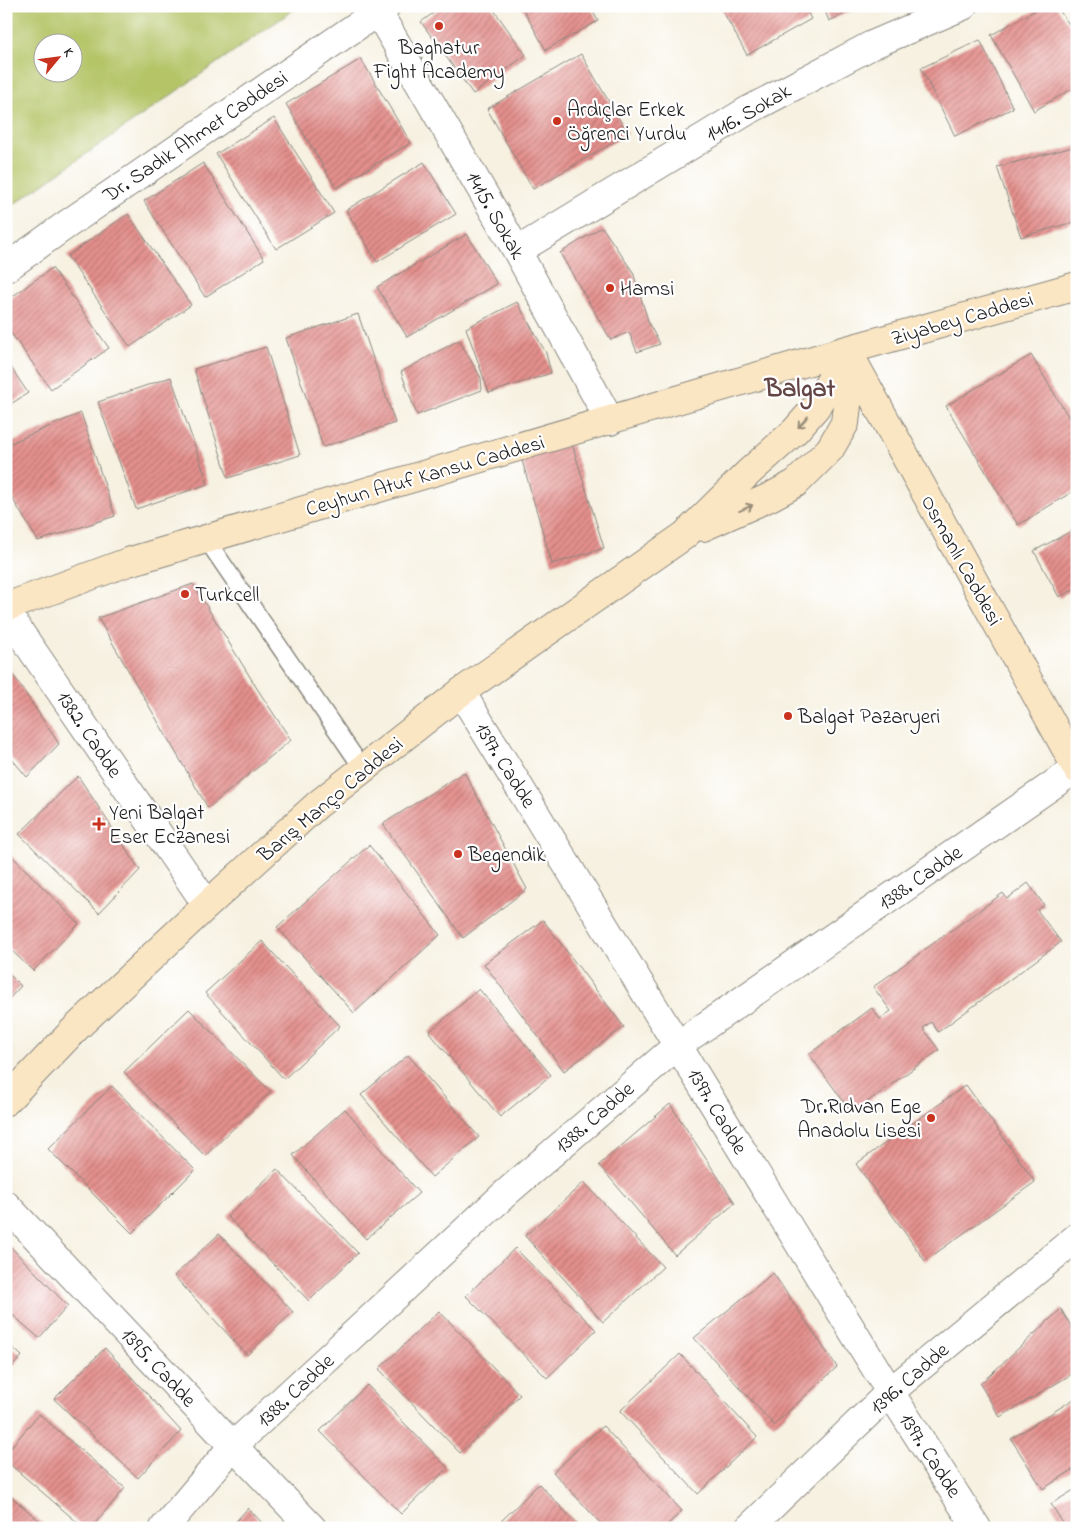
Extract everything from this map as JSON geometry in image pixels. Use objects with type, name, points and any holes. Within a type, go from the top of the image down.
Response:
[{"type":"street","name":"1416. Sokak","points":[[517,251],[748,111],[872,45],[963,6]]},
{"type":"street","name":"1415. Sokak","points":[[382,9],[610,420]]},
{"type":"street","name":"Dr. Sadık Ahmet Caddesi","points":[[6,268],[74,219],[382,9]]},
{"type":"street","name":"Ziyabey Caddesi","points":[[847,350],[1077,286]]},
{"type":"street","name":"Ceyhun Atuf Kansu Caddesi","points":[[6,607],[128,562],[847,350]]},
{"type":"street","name":"Barış Manço Caddesi","points":[[685,535],[770,497],[796,483],[830,449],[845,422],[847,405],[847,350]]},
{"type":"street","name":"Barış Manço Caddesi","points":[[6,1101],[76,1028],[317,805],[461,692],[685,535],[748,473],[795,432],[816,407],[847,350]]},
{"type":"street","name":"Osmanlı Caddesi","points":[[847,350],[1076,768]]},
{"type":"street","name":"1382. Cadde","points":[[6,612],[207,905]]},
{"type":"street","name":"1397. Cadde","points":[[461,692],[890,1392],[977,1528]]},
{"type":"street","name":"1388. Cadde","points":[[164,1528],[233,1446],[508,1192],[678,1045],[1076,768]]},
{"type":"street","name":"1395. Cadde","points":[[6,1205],[312,1528]]},
{"type":"street","name":"1396. Cadde","points":[[749,1528],[890,1392],[1077,1237]]},
{"type":"lane","points":[[206,539],[363,769]]},
{"type":"green space","points":[[6,6],[299,6],[10,207],[6,198]]},
{"type":"building","points":[[443,6],[491,6],[526,55],[473,94],[421,22]]},
{"type":"building","points":[[521,6],[590,6],[598,21],[546,50]]},
{"type":"building","points":[[720,6],[804,6],[811,19],[747,55]]},
{"type":"building","points":[[823,6],[862,6],[829,21]]},
{"type":"building","points":[[1043,6],[1056,6],[1077,35],[1077,86],[1034,111],[991,35]]},
{"type":"building","points":[[980,40],[1013,108],[955,136],[921,68]]},
{"type":"building","name":"Ardıçlar Erkek Öğrenci Yurdu","points":[[581,54],[628,134],[533,189],[487,109]]},
{"type":"building","points":[[361,59],[411,143],[336,188],[286,104]]},
{"type":"building","points":[[274,118],[334,213],[276,249],[216,154]]},
{"type":"building","points":[[1077,146],[1077,221],[1021,237],[997,167]]},
{"type":"building","points":[[424,162],[456,214],[377,262],[346,210]]},
{"type":"building","points":[[203,163],[264,259],[205,297],[144,201]]},
{"type":"building","points":[[128,214],[191,305],[130,347],[67,256]]},
{"type":"building","points":[[602,227],[633,272],[649,324],[660,344],[637,352],[629,332],[611,340],[560,253]]},
{"type":"building","points":[[467,234],[497,284],[407,337],[377,287]]},
{"type":"building","points":[[52,268],[109,348],[51,389],[6,326],[6,301]]},
{"type":"building","points":[[517,302],[546,353],[551,373],[489,393],[466,328]]},
{"type":"building","points":[[358,314],[395,423],[323,447],[286,338]]},
{"type":"building","points":[[459,340],[481,378],[482,390],[417,415],[401,372]]},
{"type":"building","points":[[266,347],[300,455],[228,478],[194,369]]},
{"type":"building","points":[[1031,355],[1077,431],[1077,489],[1018,525],[946,406]]},
{"type":"building","points":[[6,360],[28,393],[6,407]]},
{"type":"building","points":[[171,377],[208,484],[136,509],[98,402]]},
{"type":"building","points":[[81,413],[115,516],[38,541],[6,488],[6,445]]},
{"type":"building","points":[[572,444],[604,548],[552,564],[521,457]]},
{"type":"building","points":[[1077,528],[1077,588],[1059,597],[1034,551]]},
{"type":"building","points":[[193,584],[291,740],[208,808],[98,618]]},
{"type":"building","points":[[6,664],[59,744],[27,777],[6,752]]},
{"type":"building","points":[[464,772],[527,889],[463,938],[383,824]]},
{"type":"building","points":[[78,776],[140,870],[99,913],[19,834]]},
{"type":"building","points":[[369,845],[440,935],[354,1013],[277,927]]},
{"type":"building","points":[[6,850],[79,924],[33,971],[6,945]]},
{"type":"building","points":[[1028,883],[1044,905],[1037,910],[1061,942],[938,1032],[931,1022],[923,1028],[939,1050],[852,1113],[809,1054],[872,1008],[880,1019],[891,1011],[873,987],[1003,893],[1007,899]]},
{"type":"building","points":[[543,920],[624,1027],[564,1071],[484,964]]},
{"type":"building","points":[[262,941],[340,1026],[284,1079],[205,993]]},
{"type":"building","points":[[6,971],[21,986],[6,1002]]},
{"type":"building","points":[[479,989],[551,1075],[500,1117],[429,1032]]},
{"type":"building","points":[[189,1009],[271,1092],[205,1156],[124,1072]]},
{"type":"building","points":[[408,1055],[479,1137],[432,1177],[361,1095]]},
{"type":"building","points":[[966,1085],[1035,1182],[925,1261],[856,1164]]},
{"type":"building","points":[[112,1086],[195,1170],[132,1233],[48,1149]]},
{"type":"building","points":[[670,1104],[735,1203],[675,1255],[599,1165]]},
{"type":"building","points":[[345,1109],[419,1193],[366,1239],[293,1155]]},
{"type":"building","points":[[277,1169],[358,1253],[309,1301],[227,1216]]},
{"type":"building","points":[[584,1182],[663,1267],[603,1322],[525,1236]]},
{"type":"building","points":[[219,1234],[293,1312],[247,1355],[174,1276]]},
{"type":"building","points":[[6,1242],[68,1306],[39,1338],[6,1309]]},
{"type":"building","points":[[515,1248],[596,1330],[547,1378],[466,1296]]},
{"type":"building","points":[[773,1273],[837,1367],[774,1425],[694,1338]]},
{"type":"building","points":[[1061,1309],[1077,1336],[1077,1371],[1000,1417],[980,1384]]},
{"type":"building","points":[[439,1311],[520,1395],[460,1453],[379,1369]]},
{"type":"building","points":[[6,1342],[22,1356],[6,1374]]},
{"type":"building","points":[[105,1348],[181,1431],[138,1478],[54,1399]]},
{"type":"building","points":[[680,1354],[757,1437],[698,1494],[620,1411]]},
{"type":"building","points":[[367,1385],[448,1468],[401,1514],[320,1431]]},
{"type":"building","points":[[1077,1397],[1077,1467],[1043,1489],[1011,1439]]},
{"type":"building","points":[[39,1414],[125,1488],[91,1528],[84,1528],[6,1461],[6,1453]]},
{"type":"building","points":[[603,1426],[682,1511],[664,1528],[605,1528],[553,1472]]},
{"type":"building","points":[[539,1484],[581,1528],[494,1528]]},
{"type":"building","points":[[1077,1488],[1077,1528],[1066,1528],[1051,1504]]},
{"type":"building","points":[[6,1492],[48,1528],[6,1528]]},
{"type":"building","points":[[248,1508],[267,1528],[230,1528]]},
{"type":"place","name":"Baghatur Fight Academy","points":[[439,26]]},
{"type":"place","name":"Ardıçlar Erkek Öğrenci Yurdu","points":[[557,121]]},
{"type":"place","name":"Hamsi","points":[[610,288]]},
{"type":"place","name":"Turkcell","points":[[185,594]]},
{"type":"place","name":"Balgat Pazaryeri","points":[[788,716]]},
{"type":"place","name":"Yeni Balgat Eser Eczanesi","points":[[99,824]]},
{"type":"place","name":"Begendik","points":[[458,854]]},
{"type":"place","name":"Dr.Rıdvan Ege Anadolu Lisesi","points":[[931,1118]]},
{"type":"district","name":"Balgat","points":[[800,387]]}]
